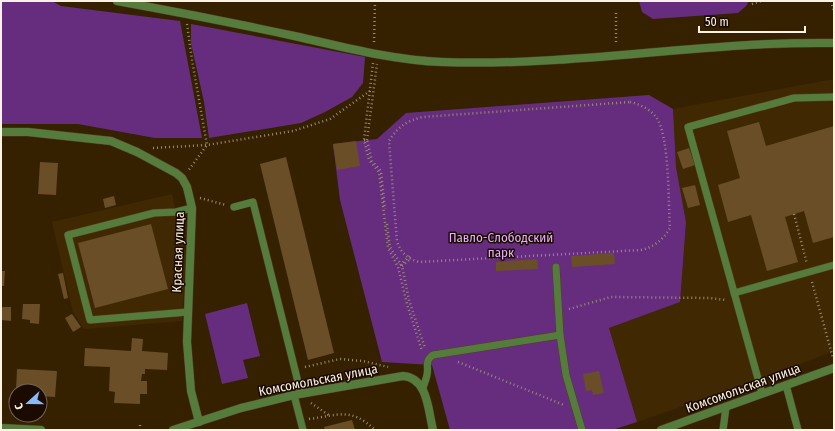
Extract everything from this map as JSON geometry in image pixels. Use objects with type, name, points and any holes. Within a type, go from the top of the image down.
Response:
[{"type":"street","points":[[117,1],[186,13],[376,54],[442,62],[529,61],[770,45],[834,43]]},
{"type":"street","points":[[1,132],[36,132],[110,141],[138,152],[182,178]]},
{"type":"street","name":"Красная улица","points":[[182,178],[189,195],[192,208],[187,342],[191,391],[199,422]]},
{"type":"street","name":"Комсомольская улица","points":[[661,430],[834,368]]},
{"type":"street","name":"Комсомольская улица","points":[[173,430],[240,408],[297,394],[403,376],[410,377],[418,381],[423,388]]},
{"type":"street","points":[[423,388],[433,430]]},
{"type":"street","points":[[1,428],[41,430]]},
{"type":"lane","points":[[762,393],[688,127],[794,98],[834,97]]},
{"type":"lane","points":[[234,207],[253,202],[295,370],[297,394],[296,405],[302,430]]},
{"type":"lane","points":[[188,312],[90,320],[68,236],[154,213],[176,212],[192,208]]},
{"type":"lane","points":[[734,293],[834,266]]},
{"type":"lane","points":[[556,267],[560,336],[566,375],[582,430]]},
{"type":"lane","points":[[423,388],[427,374],[426,364],[428,358],[438,354],[560,336]]},
{"type":"lane","points":[[786,385],[798,430]]},
{"type":"lane","points":[[723,430],[726,407]]},
{"type":"path","points":[[752,4],[761,1]]},
{"type":"path","points":[[831,1],[834,11]]},
{"type":"path","points":[[366,140],[376,54],[375,2]]},
{"type":"path","points":[[182,178],[207,145],[192,60],[186,13]]},
{"type":"path","points":[[616,13],[616,56]]},
{"type":"path","points":[[376,54],[370,90],[366,140],[369,160],[379,172],[388,248],[400,266],[409,300],[428,358]]},
{"type":"path","points":[[138,152],[158,147],[207,145],[293,131],[330,119],[370,90]]},
{"type":"path","points":[[630,102],[639,104],[656,116],[664,138],[670,228],[653,247],[641,250],[419,262],[409,259],[400,250],[397,242],[389,141],[393,133],[406,122],[423,117],[630,102]]},
{"type":"path","points":[[189,195],[234,207]]},
{"type":"path","points":[[794,214],[834,360]]},
{"type":"path","points":[[400,266],[409,259],[411,255]]},
{"type":"path","points":[[558,312],[611,298],[710,298],[736,302]]},
{"type":"path","points":[[438,354],[576,410]]},
{"type":"path","points":[[295,370],[340,359],[363,360],[389,367]]},
{"type":"path","points":[[296,405],[310,403],[330,416]]},
{"type":"path","points":[[300,420],[350,413],[364,420],[375,430]]},
{"type":"path","points":[[140,422],[140,430]]},
{"type":"shaded area","points":[[834,79],[834,351],[758,380],[637,422],[609,328],[680,302],[686,222],[676,167],[673,109]]},
{"type":"shaded area","points":[[172,194],[186,256],[182,321],[84,329],[73,312],[52,222]]},
{"type":"green space","points":[[1,1],[52,1],[61,6],[180,21],[202,138],[155,138],[78,124],[1,124]]},
{"type":"green space","points":[[639,1],[749,1],[738,13],[653,19],[642,12]]},
{"type":"green space","points":[[191,24],[365,57],[363,83],[352,97],[301,123],[209,138],[204,102],[191,43]]},
{"type":"green space","name":"Павло-Слободский парк","points":[[649,95],[673,109],[676,167],[686,222],[680,302],[609,328],[637,422],[612,430],[450,430],[432,365],[382,362],[340,200],[333,144],[377,139],[406,113]]},
{"type":"green space","points":[[247,303],[260,356],[243,360],[248,378],[222,384],[205,314]]},
{"type":"building","points":[[759,122],[766,146],[834,126],[834,237],[813,243],[804,211],[785,217],[798,262],[767,271],[751,215],[728,222],[718,185],[740,178],[727,131]]},
{"type":"building","points":[[356,141],[360,166],[337,170],[333,144]]},
{"type":"building","points":[[689,148],[695,165],[683,169],[677,152]]},
{"type":"building","points":[[286,157],[334,353],[308,360],[260,164]]},
{"type":"building","points":[[40,162],[58,163],[56,195],[38,194]]},
{"type":"building","points":[[695,185],[700,205],[688,208],[682,188]]},
{"type":"building","points":[[114,196],[116,205],[105,208],[103,199]]},
{"type":"building","points":[[151,224],[168,289],[95,308],[78,243]]},
{"type":"building","points":[[614,253],[615,264],[572,267],[571,256]]},
{"type":"building","points":[[537,259],[538,269],[496,271],[496,262]]},
{"type":"building","points":[[1,271],[5,271],[4,286],[1,286]]},
{"type":"building","points":[[63,273],[68,298],[64,299],[58,274]]},
{"type":"building","points":[[23,304],[40,304],[39,324],[30,323],[30,320],[22,319]]},
{"type":"building","points":[[1,307],[11,307],[11,321],[1,320]]},
{"type":"building","points":[[72,314],[81,327],[73,332],[65,318]]},
{"type":"building","points":[[132,338],[143,339],[142,351],[168,353],[167,370],[145,369],[145,374],[142,374],[141,381],[147,381],[147,394],[140,394],[140,404],[114,403],[115,392],[109,391],[110,367],[84,366],[85,348],[131,351]]},
{"type":"building","points":[[17,369],[57,371],[55,397],[48,397],[48,383],[16,383]]},
{"type":"building","points":[[599,371],[604,393],[593,395],[592,390],[586,391],[583,374]]},
{"type":"building","points":[[352,420],[355,430],[325,430],[324,427]]}]
